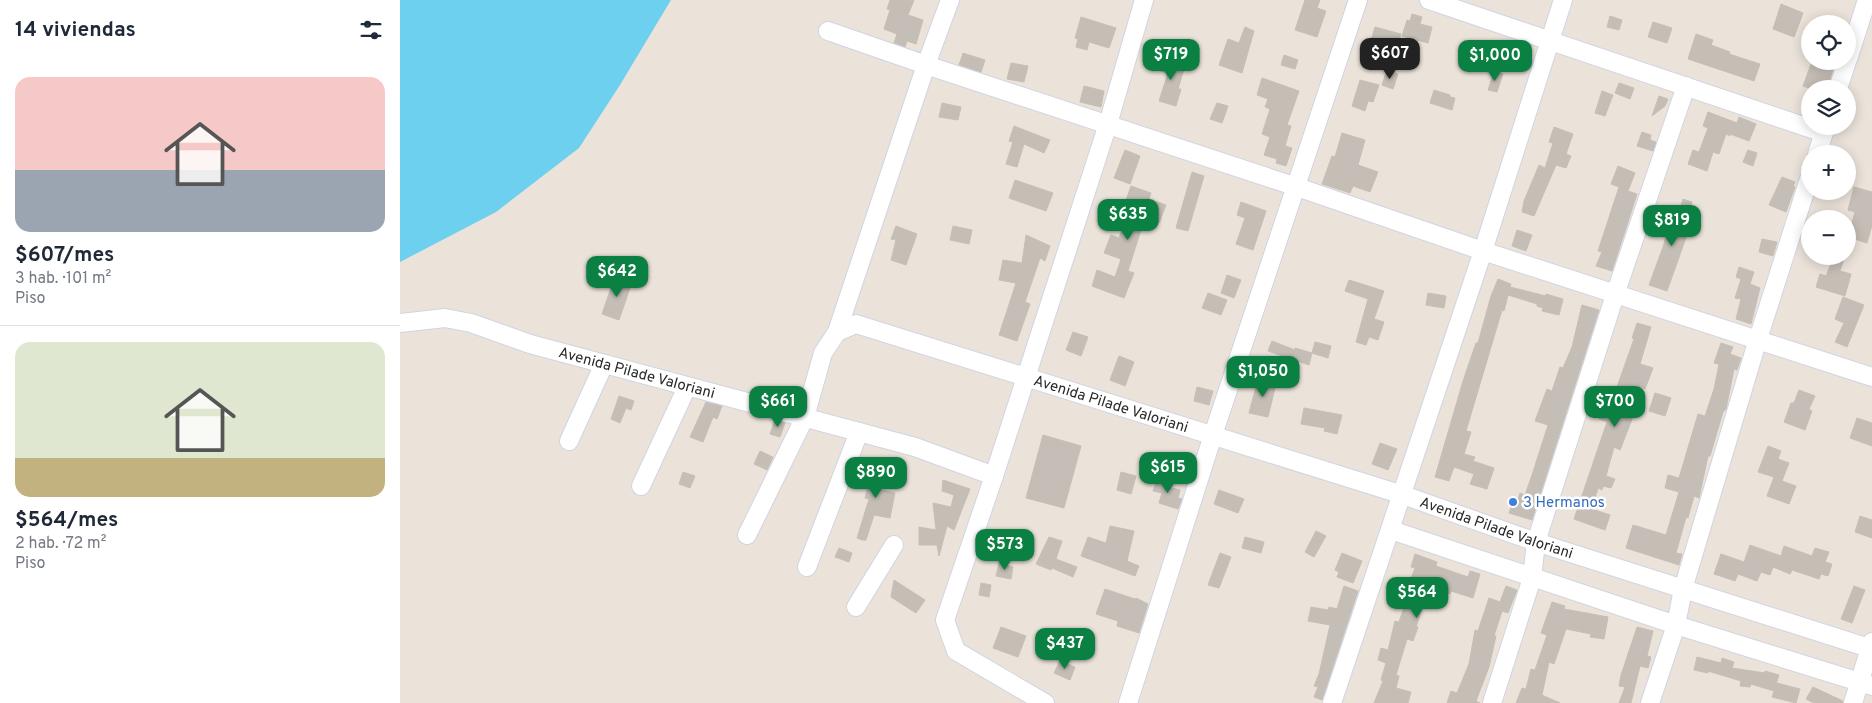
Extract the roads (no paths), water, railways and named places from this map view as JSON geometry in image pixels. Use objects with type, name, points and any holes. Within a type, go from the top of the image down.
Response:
[{"type":"street","points":[[748,535],[805,417],[823,353],[837,332],[926,65],[950,0]]},
{"type":"street","points":[[1045,703],[956,651],[946,620],[1108,124],[1144,0]]},
{"type":"street","points":[[1128,703],[1213,435],[1358,0]]},
{"type":"street","points":[[1430,0],[1801,122]]},
{"type":"street","points":[[1332,703],[1483,251],[1563,0]]},
{"type":"street","points":[[1856,32],[1866,0]]},
{"type":"street","points":[[828,31],[926,65],[1297,186],[1615,295],[1758,339],[1872,377]]},
{"type":"street","points":[[1492,703],[1532,578],[1536,542],[1615,295],[1686,86]]},
{"type":"street","points":[[1650,703],[1676,625],[1683,589],[1758,339],[1802,200]]},
{"type":"street","name":"Avenida Pilade Valoriani","points":[[400,323],[445,318],[471,322],[530,344],[915,447],[994,476]]},
{"type":"street","name":"Avenida Pilade Valoriani","points":[[837,332],[856,324],[1402,495],[1536,542],[1871,647]]},
{"type":"street","points":[[569,441],[604,364]]},
{"type":"street","points":[[641,486],[687,387]]},
{"type":"street","points":[[807,567],[859,432]]},
{"type":"street","points":[[1390,530],[1676,625],[1866,684]]},
{"type":"street","points":[[856,608],[894,545]]},
{"type":"street","points":[[1853,703],[1866,684],[1871,647]]},
{"type":"water","points":[[400,0],[671,0],[620,85],[579,148],[496,212],[400,262]]},
{"type":"place","name":"3 Hermanos","points":[[1513,502]]}]
